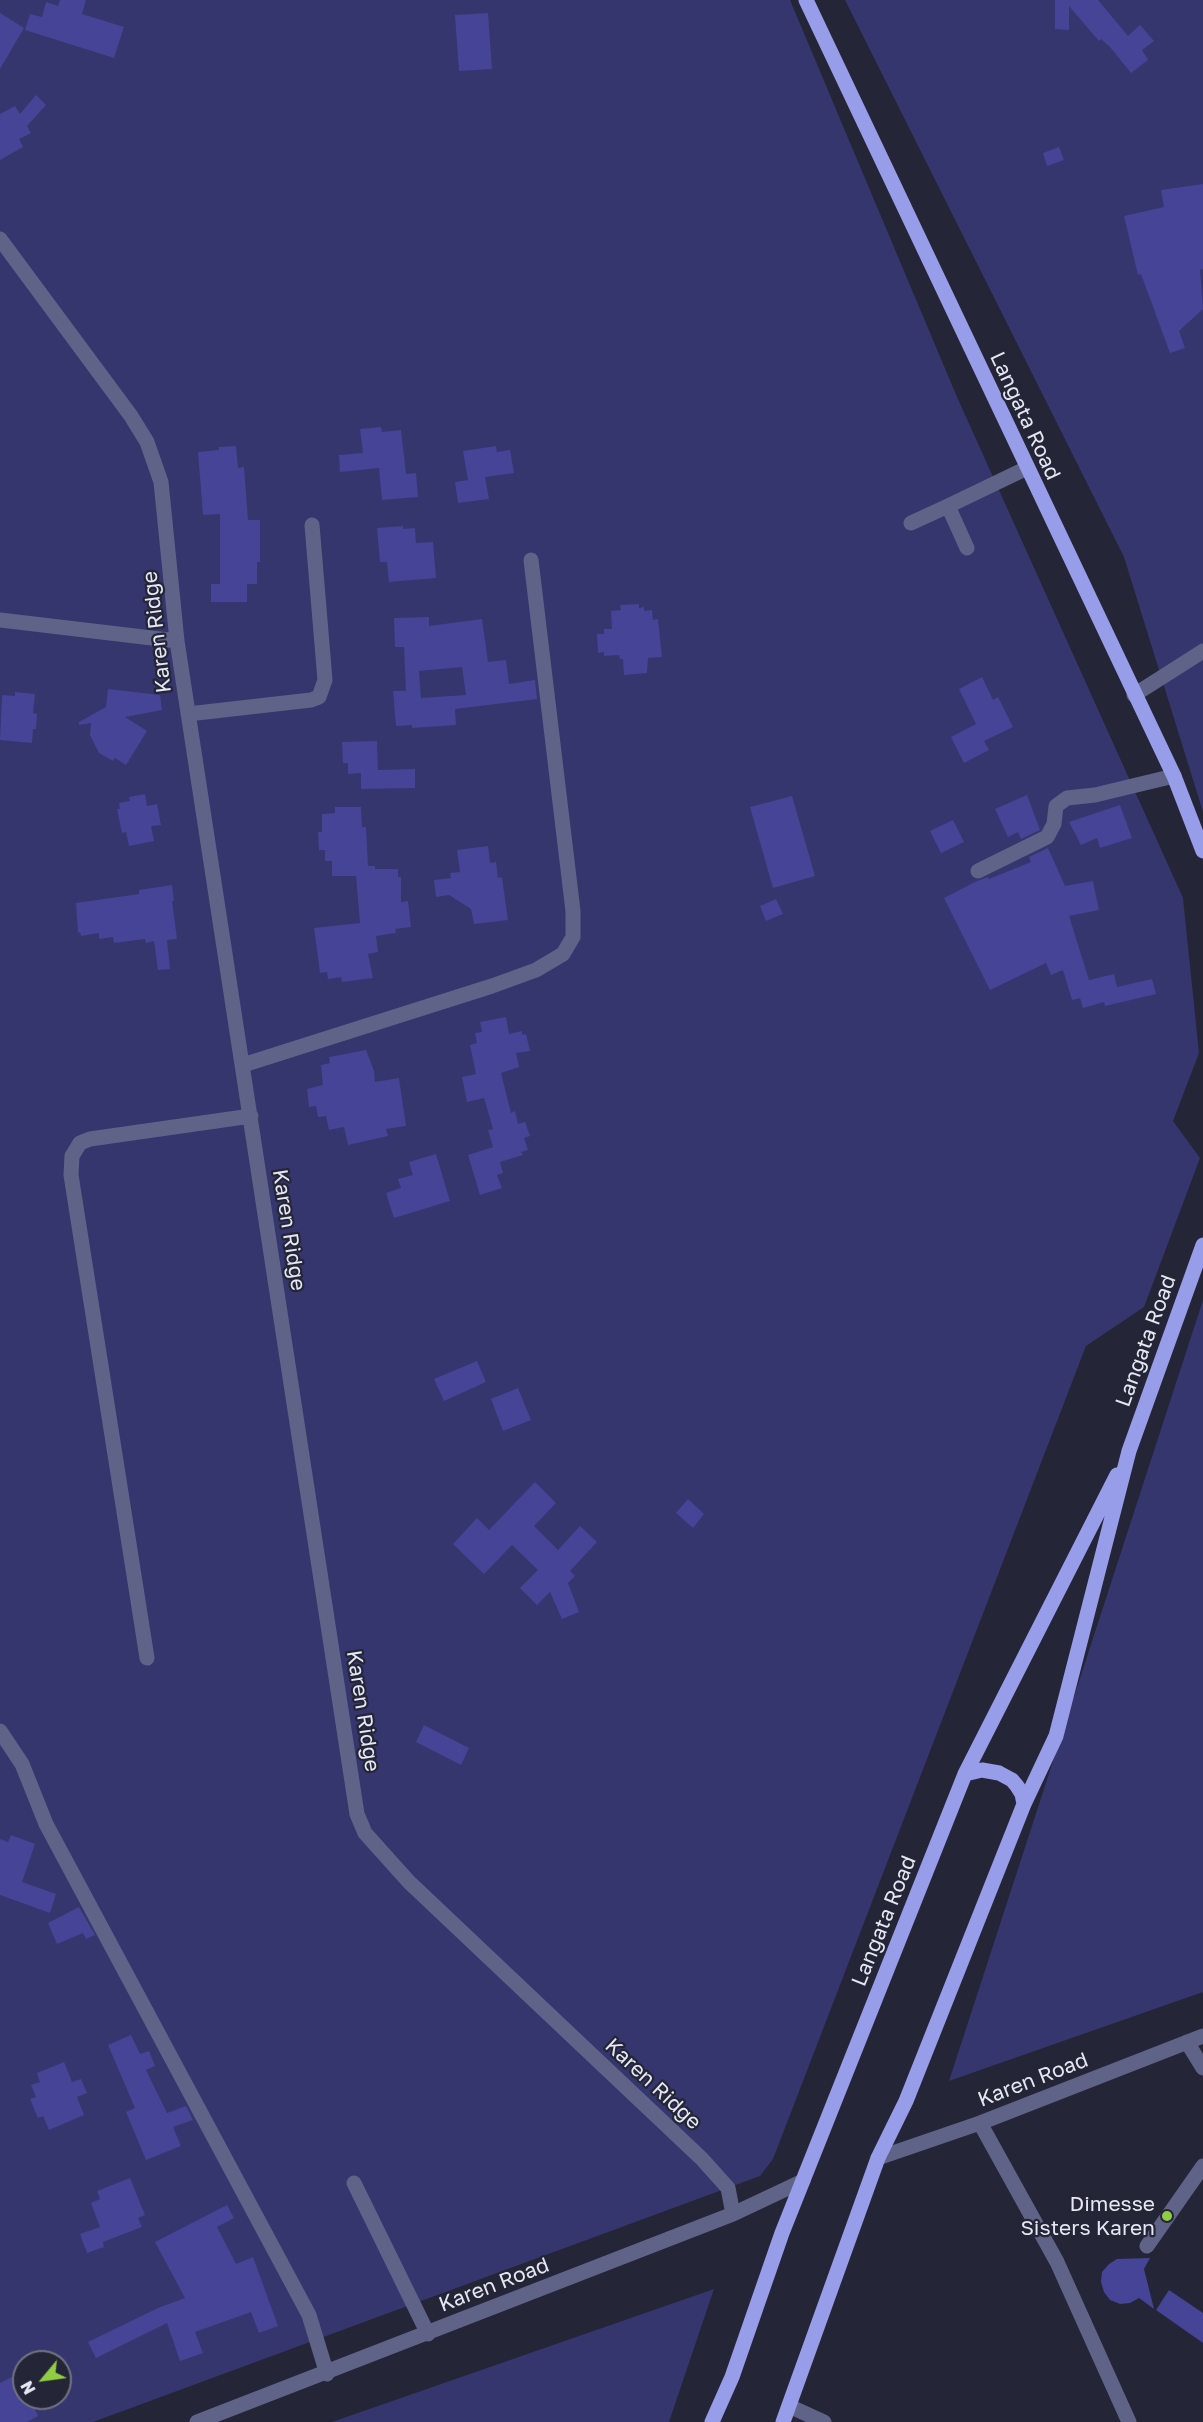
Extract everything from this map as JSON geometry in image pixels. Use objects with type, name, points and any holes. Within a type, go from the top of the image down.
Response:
[{"type":"main road","name":"Langata Road","points":[[806,0],[1134,695],[1198,819],[1203,851]]},
{"type":"main road","name":"Langata Road","points":[[783,2422],[878,2158],[906,2101],[1023,1804],[1056,1736],[1129,1451],[1203,1245]]},
{"type":"main road","name":"Langata Road","points":[[712,2422],[732,2377],[782,2233],[965,1774],[1129,1451]]},
{"type":"main road","points":[[965,1774],[982,1770],[999,1773],[1012,1780],[1017,1786],[1022,1794],[1023,1804]]},
{"type":"street","name":"Karen Ridge","points":[[0,239],[118,398],[147,442],[162,492],[177,641],[357,1814],[365,1833],[409,1882],[702,2159],[728,2188],[733,2214]]},
{"type":"street","points":[[911,523],[1027,468]]},
{"type":"street","points":[[948,506],[968,548]]},
{"type":"street","points":[[188,714],[311,700],[319,697],[325,680],[312,525]]},
{"type":"street","points":[[243,1065],[536,970],[563,954],[573,937],[573,911],[531,560]]},
{"type":"street","points":[[0,620],[177,641]]},
{"type":"street","points":[[1134,695],[1203,651]]},
{"type":"street","points":[[978,871],[1047,837],[1054,824],[1056,806],[1067,798],[1095,795],[1174,776]]},
{"type":"street","points":[[147,1658],[71,1175],[72,1156],[80,1143],[90,1139],[251,1116]]},
{"type":"street","points":[[0,1731],[22,1764],[46,1824],[309,2315],[327,2374]]},
{"type":"street","name":"Karen Road","points":[[878,2158],[980,2123],[1203,2036]]},
{"type":"street","points":[[1187,2042],[1203,2068]]},
{"type":"street","points":[[980,2123],[1057,2262],[1129,2422]]},
{"type":"street","points":[[1147,2246],[1203,2166]]},
{"type":"street","name":"Karen Road","points":[[198,2422],[327,2374],[733,2214],[804,2181]]},
{"type":"street","points":[[354,2184],[428,2334]]},
{"type":"street","points":[[789,2406],[824,2422]]},
{"type":"shaded area","points":[[0,0],[790,0],[957,397],[1183,898],[1199,1053],[1173,1121],[1200,1158],[1144,1307],[1086,1346],[773,2159],[760,2176],[93,2422],[0,2422]]},
{"type":"shaded area","points":[[845,0],[1203,0],[1203,812],[1124,557]]},
{"type":"shaded area","points":[[1203,1300],[1203,1992],[949,2081]]},
{"type":"shaded area","points":[[714,2289],[669,2422],[332,2422]]},
{"type":"building","points":[[60,0],[86,0],[82,14],[124,27],[114,58],[25,30],[30,14],[42,17],[46,2],[58,6]]},
{"type":"building","points":[[1055,0],[1098,0],[1128,36],[1140,25],[1154,41],[1142,50],[1148,60],[1131,73],[1110,47],[1101,39],[1099,41],[1069,6],[1069,30],[1055,29]]},
{"type":"building","points":[[0,13],[24,28],[0,69]]},
{"type":"building","points":[[488,13],[492,69],[459,71],[455,15]]},
{"type":"building","points":[[36,95],[46,105],[27,126],[31,133],[19,139],[23,147],[0,160],[0,114],[15,106],[20,114]]},
{"type":"building","points":[[1059,147],[1064,160],[1047,166],[1043,153]]},
{"type":"building","points":[[1203,184],[1203,269],[1200,270],[1203,309],[1179,331],[1185,348],[1170,353],[1141,274],[1138,275],[1124,216],[1164,207],[1161,190]]},
{"type":"building","points":[[381,427],[382,432],[401,430],[406,474],[416,473],[418,497],[382,500],[379,468],[340,472],[339,455],[363,453],[360,429]]},
{"type":"building","points":[[236,446],[238,468],[244,467],[248,520],[260,520],[260,562],[257,562],[257,584],[247,584],[247,602],[211,602],[211,584],[220,584],[220,514],[203,515],[198,452]]},
{"type":"building","points":[[496,446],[497,452],[510,450],[514,473],[485,477],[489,499],[458,503],[455,482],[468,480],[463,451]]},
{"type":"building","points":[[403,526],[403,529],[415,528],[416,543],[433,542],[436,578],[389,582],[387,562],[380,562],[377,528]]},
{"type":"building","points":[[639,604],[639,608],[644,607],[644,611],[652,610],[653,620],[658,619],[662,657],[648,658],[647,673],[624,675],[623,659],[620,659],[619,655],[604,656],[604,652],[598,653],[597,634],[604,634],[604,629],[612,629],[611,611],[621,610],[620,605]]},
{"type":"building","points":[[429,617],[429,626],[482,619],[488,662],[506,660],[509,684],[535,680],[537,699],[455,709],[456,725],[412,728],[412,725],[396,726],[393,691],[406,691],[404,647],[395,647],[394,618]],"holes":[[[462,667],[466,695],[421,698],[419,671]]]},
{"type":"building","points":[[982,677],[993,700],[998,697],[1013,727],[984,741],[989,750],[964,763],[951,737],[976,724],[959,689]]},
{"type":"building","points":[[108,689],[160,695],[162,710],[125,717],[147,731],[126,765],[115,758],[113,761],[99,753],[90,735],[91,723],[79,725],[79,722],[106,707]]},
{"type":"building","points":[[15,692],[35,694],[33,713],[37,714],[32,743],[0,740],[2,695],[15,696]]},
{"type":"building","points":[[377,741],[378,770],[415,769],[415,788],[361,789],[361,773],[348,774],[348,763],[343,763],[342,742]]},
{"type":"building","points":[[145,794],[147,806],[157,804],[161,825],[151,826],[154,841],[129,846],[126,832],[122,833],[117,809],[120,809],[119,803],[130,801],[129,797]]},
{"type":"building","points":[[1027,795],[1040,830],[1021,839],[1018,832],[1008,837],[995,809]]},
{"type":"building","points":[[792,796],[815,876],[773,888],[750,807]]},
{"type":"building","points":[[1120,805],[1132,838],[1100,848],[1097,838],[1081,845],[1069,822]]},
{"type":"building","points":[[335,807],[361,807],[362,827],[366,827],[368,866],[375,866],[375,869],[398,869],[398,877],[401,877],[401,902],[408,901],[411,927],[395,929],[396,933],[376,936],[378,952],[368,954],[373,978],[342,982],[341,977],[328,979],[327,972],[320,973],[314,928],[360,923],[356,876],[332,876],[332,861],[325,861],[325,850],[319,850],[318,832],[322,832],[322,814],[335,813]]},
{"type":"building","points":[[953,820],[964,842],[941,853],[930,831]]},
{"type":"building","points":[[488,846],[490,863],[496,862],[498,878],[502,877],[508,920],[474,924],[471,909],[449,895],[436,897],[434,880],[451,878],[450,873],[460,872],[457,850]]},
{"type":"building","points":[[1048,848],[1065,886],[1093,881],[1099,910],[1069,916],[1089,980],[1114,974],[1117,987],[1152,979],[1156,994],[1105,1006],[1104,1002],[1083,1008],[1080,998],[1072,1000],[1063,970],[1051,975],[1046,963],[990,990],[944,898],[977,881],[988,877],[989,879],[1031,862],[1029,857]]},
{"type":"building","points":[[172,885],[177,939],[167,940],[170,969],[158,970],[154,941],[146,943],[145,939],[114,943],[113,937],[99,939],[99,933],[81,936],[80,932],[78,933],[76,903],[139,894],[139,890]]},
{"type":"building","points":[[776,899],[783,914],[766,921],[760,906]]},
{"type":"building","points":[[506,1017],[509,1034],[522,1031],[522,1035],[526,1034],[530,1051],[516,1053],[519,1067],[501,1073],[511,1113],[515,1111],[518,1124],[525,1122],[530,1136],[524,1138],[528,1150],[521,1152],[523,1155],[500,1162],[503,1173],[497,1175],[502,1188],[480,1195],[468,1155],[493,1147],[488,1130],[493,1129],[484,1098],[467,1102],[462,1077],[476,1074],[470,1045],[477,1043],[475,1033],[482,1032],[480,1022]]},
{"type":"building","points":[[366,1050],[374,1071],[375,1082],[399,1078],[406,1126],[386,1129],[388,1136],[348,1145],[344,1127],[329,1130],[326,1116],[318,1117],[316,1106],[309,1107],[307,1089],[323,1085],[321,1065],[330,1063],[329,1057]]},
{"type":"building","points":[[436,1154],[450,1201],[394,1218],[386,1193],[401,1188],[398,1179],[413,1175],[409,1162]]},
{"type":"building","points":[[477,1361],[486,1382],[444,1401],[434,1379]]},
{"type":"building","points":[[518,1388],[531,1420],[503,1431],[491,1399]]},
{"type":"building","points":[[535,1482],[556,1503],[534,1526],[558,1550],[580,1526],[597,1542],[570,1571],[575,1576],[568,1583],[579,1612],[562,1619],[550,1592],[537,1605],[520,1588],[538,1570],[512,1545],[484,1574],[453,1544],[477,1518],[489,1530]]},
{"type":"building","points":[[688,1499],[704,1514],[693,1528],[676,1513]]},
{"type":"building","points":[[424,1725],[469,1748],[461,1765],[416,1742]]},
{"type":"building","points":[[11,1835],[35,1844],[22,1882],[56,1894],[50,1913],[0,1895],[0,1839],[8,1842]]},
{"type":"building","points":[[79,1907],[95,1935],[86,1939],[83,1933],[57,1944],[48,1923]]},
{"type":"building","points":[[131,2035],[140,2054],[149,2051],[155,2066],[146,2070],[167,2113],[186,2106],[193,2120],[173,2127],[181,2146],[146,2160],[126,2112],[135,2108],[108,2045]]},
{"type":"building","points":[[64,2062],[72,2082],[81,2079],[87,2093],[77,2097],[84,2115],[49,2130],[43,2116],[38,2118],[30,2099],[36,2097],[31,2085],[40,2082],[37,2073]]},
{"type":"building","points":[[130,2178],[145,2215],[138,2218],[142,2227],[103,2242],[104,2247],[87,2253],[80,2234],[100,2227],[91,2203],[100,2199],[97,2191]]},
{"type":"building","points":[[227,2205],[234,2218],[217,2227],[236,2264],[253,2257],[278,2326],[259,2333],[251,2312],[195,2332],[203,2353],[180,2361],[167,2323],[96,2358],[88,2342],[158,2308],[185,2298],[155,2242]]},
{"type":"building","points":[[1150,2258],[1144,2269],[1154,2309],[1139,2298],[1130,2303],[1120,2304],[1110,2300],[1101,2282],[1102,2272],[1109,2264],[1117,2259]]},
{"type":"building","points":[[1169,2290],[1203,2313],[1203,2343],[1156,2310]]},
{"type":"building","points":[[12,2377],[12,2410],[35,2410],[38,2416],[27,2422],[0,2422],[0,2383]]},
{"type":"place","name":"Dimesse Sisters Karen","points":[[1167,2216]]}]
